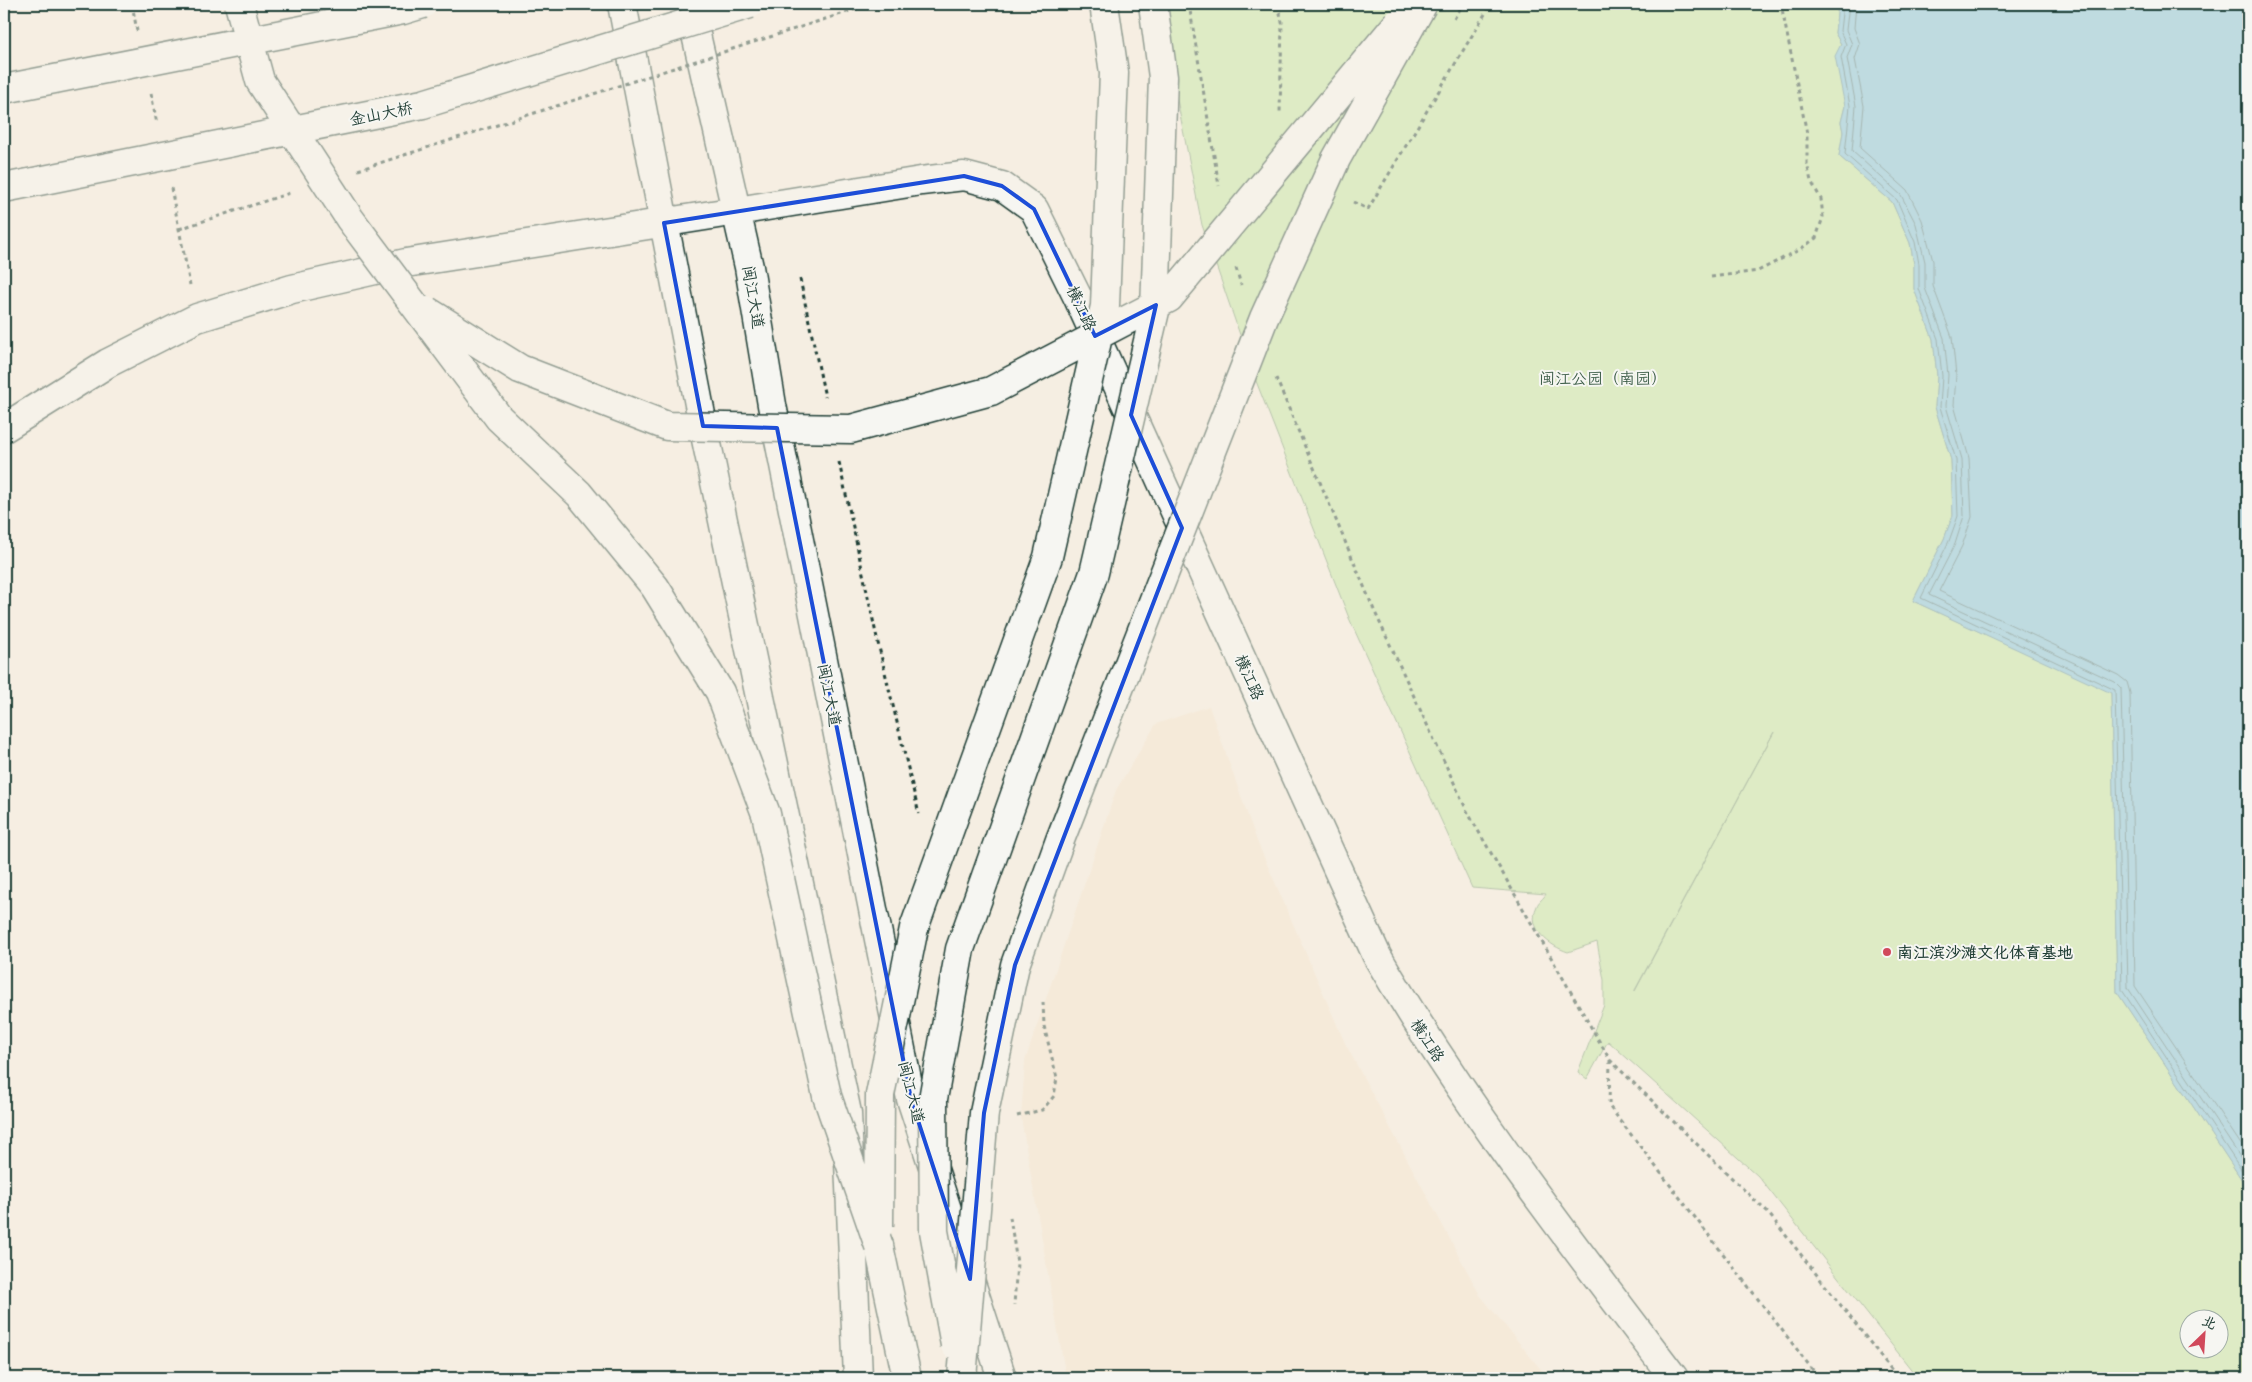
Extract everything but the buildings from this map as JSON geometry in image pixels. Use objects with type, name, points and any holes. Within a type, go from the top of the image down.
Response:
[{"type":"main road","points":[[239,4],[260,81],[350,219],[415,303],[499,418],[580,494],[655,587],[720,692],[766,814],[827,1096],[879,1246],[907,1378]]},
{"type":"main road","points":[[4,89],[403,10],[423,4]]},
{"type":"main road","points":[[622,4],[702,420],[847,1113],[858,1378]]},
{"type":"main road","name":"闽江大道","points":[[690,4],[749,267],[772,405],[911,1099],[1002,1378]]},
{"type":"main road","name":"金山大桥","points":[[4,188],[423,104],[750,4]]},
{"type":"main road","points":[[879,1246],[880,1095],[914,928],[1048,557],[1104,306],[1114,73],[1104,4]]},
{"type":"main road","points":[[962,1378],[934,1232],[933,1099],[960,949],[1094,573],[1155,311],[1163,77],[1152,4]]},
{"type":"main road","points":[[415,303],[520,369],[667,426],[852,429],[991,391],[1169,298],[1414,4]]},
{"type":"main road","points":[[962,1378],[984,1113],[1015,965],[1064,831],[1264,318],[1336,159],[1423,4]]},
{"type":"main road","name":"横江路","points":[[4,428],[108,363],[196,318],[292,289],[406,264],[921,181],[964,176],[1002,186],[1034,209],[1078,298],[1377,956],[1430,1044],[1514,1167],[1674,1378]]},
{"type":"path","points":[[132,4],[138,32]]},
{"type":"path","points":[[350,173],[872,4]]},
{"type":"path","points":[[1189,4],[1220,193]]},
{"type":"path","points":[[1454,20],[1463,4]]},
{"type":"path","points":[[1711,277],[1758,271],[1799,250],[1816,238],[1823,217],[1821,199],[1811,181],[1807,164],[1807,134],[1781,4]]},
{"type":"path","points":[[150,88],[158,126]]},
{"type":"path","points":[[170,182],[196,318]]},
{"type":"path","points":[[179,229],[302,188]]},
{"type":"path","points":[[1349,206],[1354,197]]},
{"type":"path","points":[[1233,259],[1244,294]]},
{"type":"path","points":[[1276,369],[1274,376],[1374,610],[1468,813],[1610,1060],[1769,1214],[1898,1378]]},
{"type":"path","points":[[1014,1117],[1042,1110],[1054,1096],[1057,1078],[1044,1026],[1043,999]]},
{"type":"path","points":[[1610,1060],[1609,1106],[1819,1378]]},
{"type":"highlighted area","points":[[964,176],[1002,186],[1034,209],[1095,336],[1156,305],[1131,415],[1182,528],[1015,965],[984,1113],[970,1279],[911,1099],[777,428],[703,426],[664,223]]},
{"type":"shaded area","points":[[1209,706],[1257,841],[1345,1043],[1480,1295],[1548,1378],[1066,1378],[1021,1118],[1025,1061],[1116,790],[1156,724]]},
{"type":"green space","name":"闽江公园（南园）","points":[[1158,4],[1838,4],[1835,33],[1841,44],[1845,106],[1841,122],[1843,132],[1839,156],[1892,202],[1910,243],[1914,264],[1914,289],[1933,339],[1937,376],[1935,407],[1951,460],[1953,515],[1944,539],[1913,601],[2111,692],[2117,992],[2248,1189],[2248,1378],[1918,1378],[1758,1176],[1608,1041],[1587,1079],[1578,1072],[1604,1005],[1604,980],[1597,942],[1568,952],[1547,941],[1537,929],[1534,914],[1538,904],[1546,894],[1472,888],[1349,618],[1256,381],[1202,225]],"holes":[[[1774,732],[1635,991],[1635,990]]]},
{"type":"water","points":[[1838,4],[2248,4],[2248,1189],[2117,992],[2111,693],[1913,601],[1944,539],[1953,515],[1951,460],[1935,407],[1937,376],[1933,339],[1914,289],[1914,264],[1910,243],[1892,202],[1839,156],[1843,132],[1841,122],[1845,106],[1835,56],[1841,44],[1835,33]]},
{"type":"place","name":"南江滨沙滩文化体育基地","points":[[1887,952]]}]
